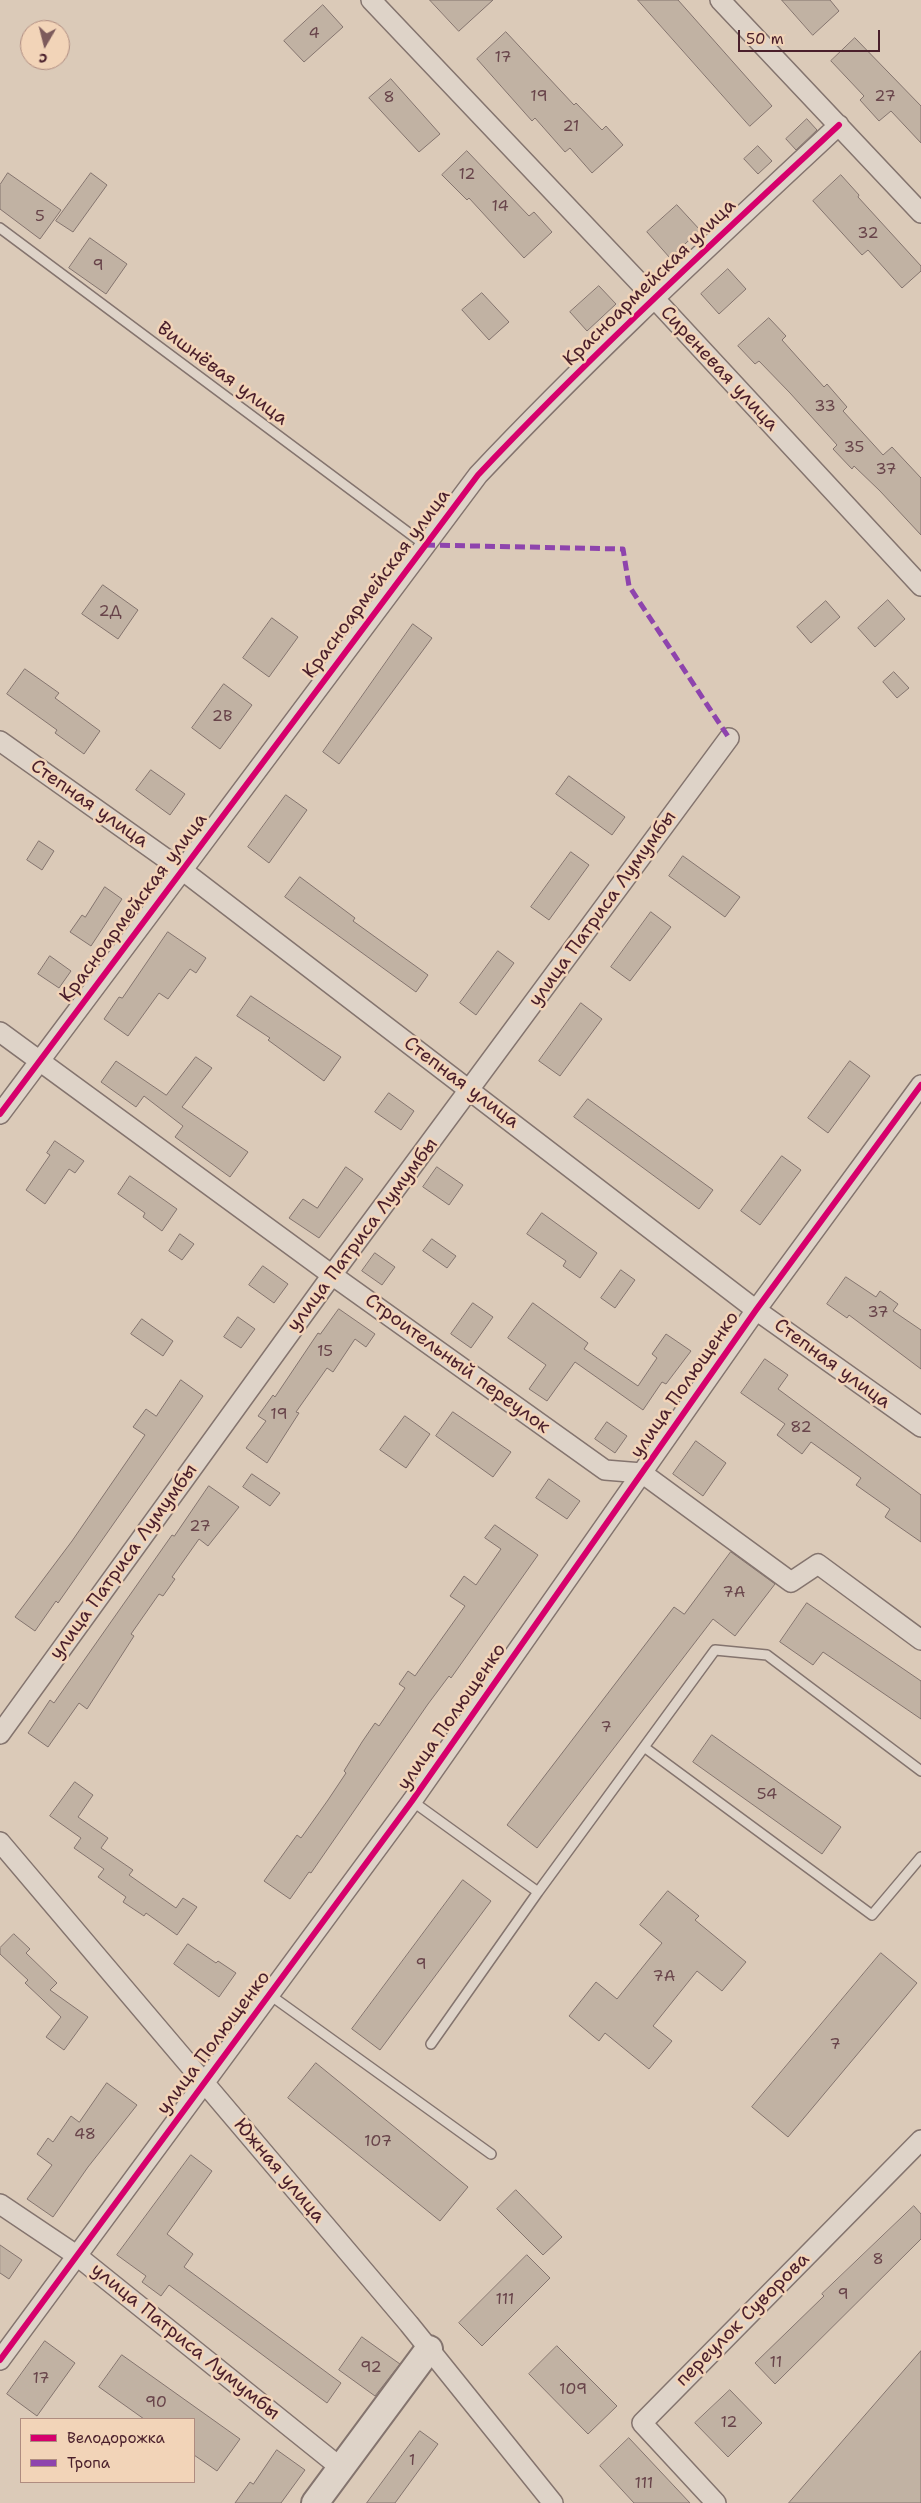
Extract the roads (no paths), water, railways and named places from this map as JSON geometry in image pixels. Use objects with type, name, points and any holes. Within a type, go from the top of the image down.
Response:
[{"type":"street","name":"Сиреневая улица","points":[[371,0],[654,298],[921,586]]},
{"type":"street","points":[[720,0],[921,213]]},
{"type":"street","name":"Красноармейская улица","points":[[0,1114],[39,1059],[478,475],[535,414],[654,298],[839,125]]},
{"type":"street","name":"улица Патриса Лумумбы","points":[[0,1734],[332,1275],[729,738]]},
{"type":"street","name":"Степная улица","points":[[0,741],[182,870],[756,1310],[921,1427]]},
{"type":"street","name":"Строительный переулок","points":[[0,1032],[332,1275],[604,1470],[642,1473]]},
{"type":"street","name":"улица Полющенко","points":[[0,2360],[203,2082],[270,1995],[412,1801],[756,1310],[921,1085]]},
{"type":"street","points":[[642,1473],[791,1582],[818,1564],[921,1640]]},
{"type":"street","name":"Южная улица","points":[[0,1842],[429,2349],[553,2503]]},
{"type":"street","name":"переулок Суворова","points":[[716,2503],[642,2423],[921,2140]]},
{"type":"street","name":"улица Патриса Лумумбы","points":[[0,2204],[76,2255],[341,2468]]},
{"type":"street","points":[[315,2503],[429,2349]]},
{"type":"lane","name":"Вишнёвая улица","points":[[0,228],[425,546]]},
{"type":"lane","points":[[432,2044],[538,1892],[715,1650],[767,1655],[921,1771]]},
{"type":"lane","points":[[644,1747],[872,1915],[921,1856]]},
{"type":"lane","points":[[412,1801],[538,1892]]},
{"type":"lane","points":[[270,1995],[491,2154]]}]
